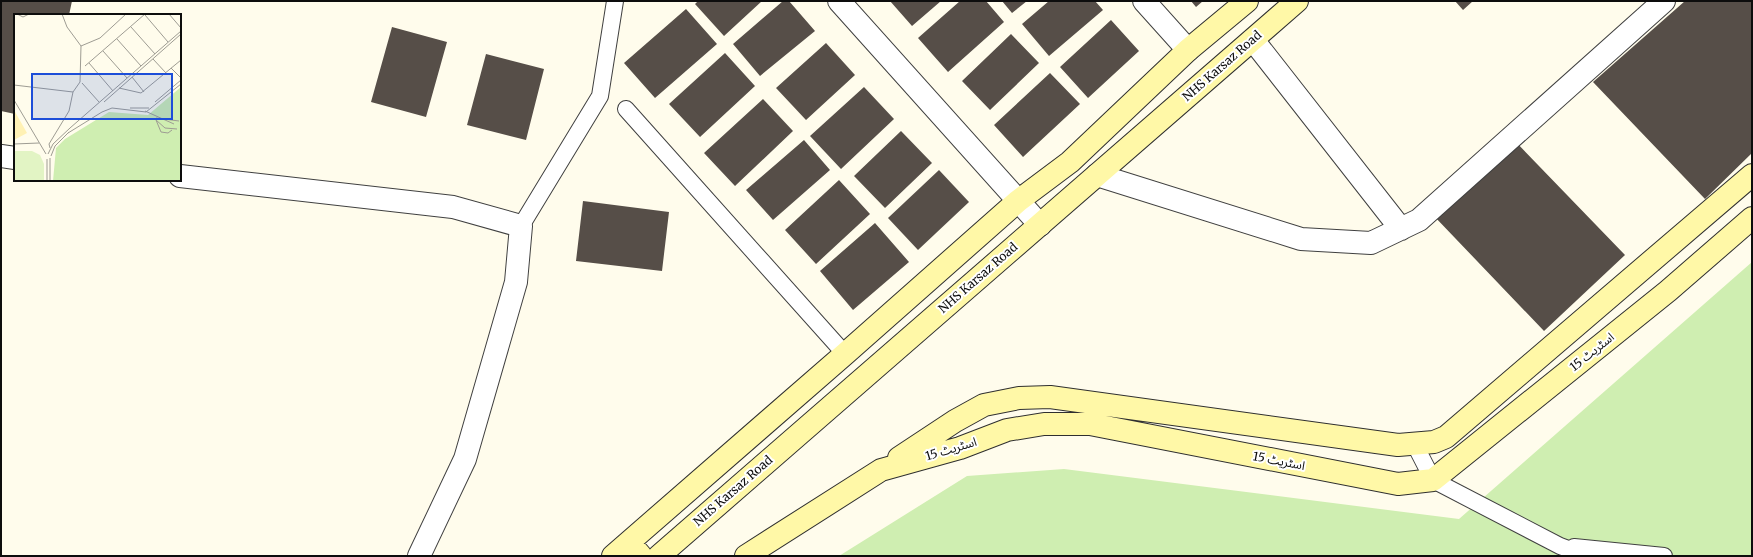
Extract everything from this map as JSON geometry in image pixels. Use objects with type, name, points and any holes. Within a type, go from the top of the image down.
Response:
[{"type":"street","points":[[839,1],[1040,225]]},
{"type":"street","points":[[1144,1],[1188,50]]},
{"type":"street","points":[[613,556],[635,549],[845,354],[1018,201],[1070,162],[1188,50],[1247,1]]},
{"type":"street","name":"NHS Karsaz Road","points":[[659,556],[1297,1]]},
{"type":"street","points":[[1097,175],[1301,238],[1371,243],[1419,220],[1664,1]]},
{"type":"street","points":[[1207,34],[1229,60]]},
{"type":"street","points":[[1253,40],[1401,229]]},
{"type":"street","points":[[1,156],[14,158]]},
{"type":"street","points":[[881,470],[955,421],[984,405],[1019,398],[1050,397],[1398,445],[1415,445],[1434,442],[1446,437],[1752,175]]},
{"type":"street","points":[[181,176],[453,206],[521,226],[516,282],[465,459],[420,556]]},
{"type":"street","name":"اسٹریٹ 15","points":[[746,556],[881,470],[960,448],[1007,430],[1044,424],[1090,424],[1398,484],[1434,480],[1668,291],[1752,218]]},
{"type":"lane","points":[[521,226],[600,96],[615,1]]},
{"type":"lane","points":[[626,109],[845,354]]},
{"type":"lane","points":[[1415,445],[1434,480],[1559,551],[1587,556]]},
{"type":"lane","points":[[1559,551],[1664,556]]},
{"type":"green space","points":[[1752,262],[1752,556],[839,556],[967,476],[1064,469],[1459,519]]},
{"type":"building","points":[[1,1],[72,1],[69,14],[14,14],[14,114],[1,111]]},
{"type":"building","points":[[698,1],[762,1],[724,36],[695,4]]},
{"type":"building","points":[[783,1],[789,1],[815,31],[760,76],[733,44]]},
{"type":"building","points":[[890,1],[941,1],[912,26]]},
{"type":"building","points":[[960,1],[986,1],[1004,22],[948,72],[918,38]]},
{"type":"building","points":[[1002,1],[1027,1],[1012,13]]},
{"type":"building","points":[[1049,1],[1095,1],[1103,10],[1049,56],[1022,24]]},
{"type":"building","points":[[1191,1],[1203,1],[1196,7]]},
{"type":"building","points":[[1455,1],[1473,1],[1463,10]]},
{"type":"building","points":[[1685,1],[1752,1],[1752,153],[1705,199],[1593,82]]},
{"type":"building","points":[[686,9],[717,44],[655,98],[624,63]]},
{"type":"building","points":[[1111,20],[1139,51],[1088,98],[1060,67]]},
{"type":"building","points":[[392,27],[447,42],[426,117],[371,102]]},
{"type":"building","points":[[1011,34],[1039,63],[990,110],[962,81]]},
{"type":"building","points":[[826,43],[855,75],[806,120],[776,88]]},
{"type":"building","points":[[725,53],[755,86],[700,137],[669,104]]},
{"type":"building","points":[[486,54],[544,69],[526,140],[467,125]]},
{"type":"building","points":[[1050,73],[1080,104],[1023,157],[994,125]]},
{"type":"building","points":[[864,87],[894,119],[841,169],[810,136]]},
{"type":"building","points":[[763,99],[793,131],[735,186],[704,153]]},
{"type":"building","points":[[901,131],[932,163],[885,208],[854,176]]},
{"type":"building","points":[[1513,139],[1625,255],[1544,331],[1433,215]]},
{"type":"building","points":[[804,140],[830,170],[773,220],[746,190]]},
{"type":"building","points":[[939,170],[969,202],[918,250],[888,218]]},
{"type":"building","points":[[839,180],[870,214],[816,264],[785,230]]},
{"type":"building","points":[[583,201],[669,212],[662,271],[576,261]]},
{"type":"building","points":[[875,223],[909,262],[853,310],[820,271]]}]
